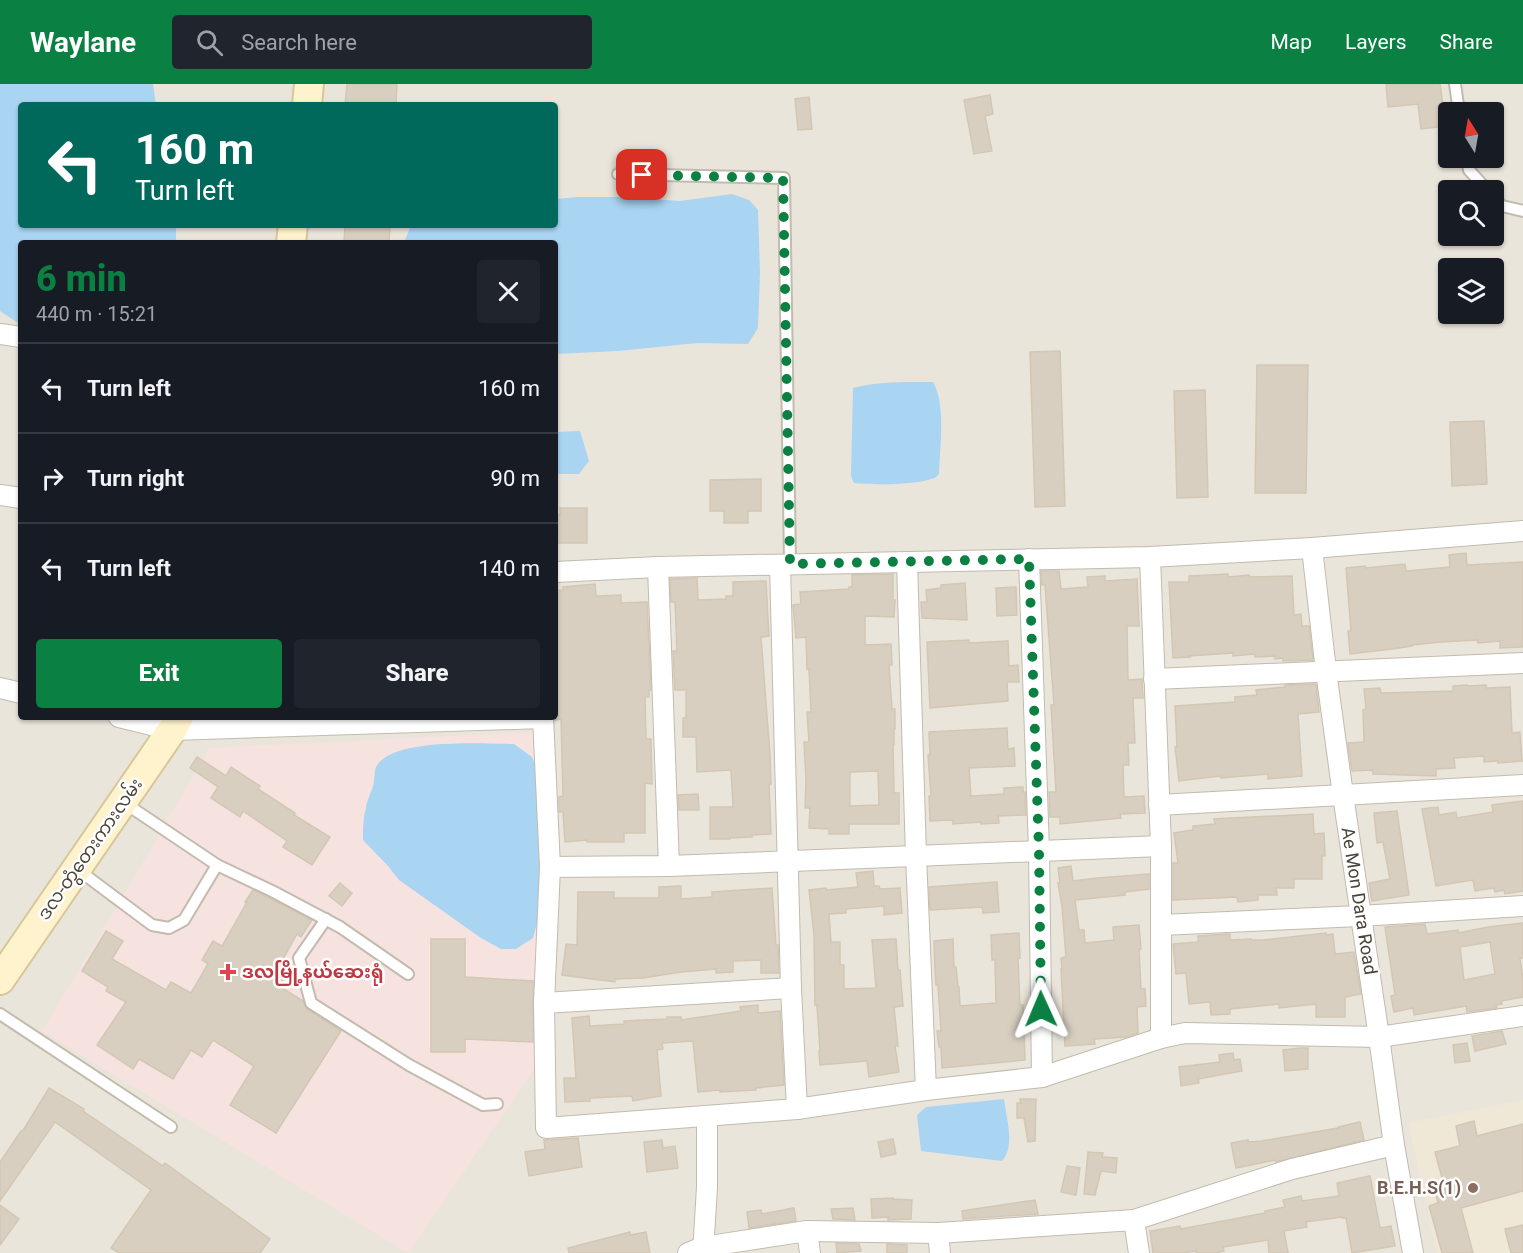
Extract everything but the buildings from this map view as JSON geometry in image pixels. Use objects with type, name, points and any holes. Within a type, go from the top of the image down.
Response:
[{"type":"main road","points":[[307,102],[309,84]]},
{"type":"main road","name":"ဒလ-တွံတေးကားလမ်း","points":[[0,980],[176,723]]},
{"type":"street","points":[[0,334],[18,337]]},
{"type":"street","points":[[0,495],[18,498]]},
{"type":"street","points":[[558,572],[658,567],[1149,557],[1312,548],[1523,531]]},
{"type":"street","name":"Ae Mon Dara Road","points":[[1312,548],[1326,670],[1360,916],[1380,1037],[1394,1145],[1413,1253]]},
{"type":"street","points":[[1149,557],[1161,846],[1161,1038]]},
{"type":"street","points":[[1029,559],[1039,851],[1042,1077]]},
{"type":"street","points":[[907,562],[926,1090]]},
{"type":"street","points":[[785,565],[788,861],[797,1109]]},
{"type":"street","points":[[658,567],[669,866]]},
{"type":"street","points":[[1154,679],[1523,663]]},
{"type":"street","points":[[0,688],[18,692]]},
{"type":"street","points":[[148,720],[176,723],[396,720]]},
{"type":"street","points":[[543,720],[550,867],[544,1003],[546,1128],[797,1109],[926,1090],[1042,1077],[1161,1038],[1185,1033],[1380,1037],[1523,1016]]},
{"type":"street","points":[[1159,806],[1523,785]]},
{"type":"street","points":[[550,867],[669,866],[1161,846]]},
{"type":"street","points":[[1161,925],[1523,906]]},
{"type":"street","points":[[544,1003],[791,988]]},
{"type":"street","points":[[706,1116],[707,1187],[698,1251],[807,1232],[938,1233],[1134,1221],[1292,1169],[1394,1145]]},
{"type":"street","points":[[1134,1221],[1139,1253]]},
{"type":"street","points":[[807,1232],[810,1253]]},
{"type":"street","points":[[938,1233],[940,1253]]},
{"type":"lane","points":[[1455,84],[1458,102]]},
{"type":"lane","points":[[1469,168],[1478,180]]},
{"type":"lane","points":[[618,174],[783,178],[785,565]]},
{"type":"lane","points":[[1504,206],[1523,211]]},
{"type":"lane","points":[[123,802],[217,865],[326,919],[408,974]]},
{"type":"lane","points":[[77,869],[152,925],[169,928],[184,920],[217,865]]},
{"type":"lane","points":[[326,919],[299,958],[311,1003],[409,1065],[483,1106],[497,1104]]},
{"type":"lane","points":[[0,1014],[171,1127]]},
{"type":"shaded area","points":[[0,84],[1523,84],[1523,1253],[0,1253]]},
{"type":"shaded area","points":[[538,732],[541,1059],[408,1253],[42,1031],[210,748]]},
{"type":"shaded area","name":"B.E.H.S(1)","points":[[1523,1100],[1523,1253],[1437,1253],[1408,1123]]},
{"type":"water","points":[[0,84],[153,84],[156,102],[18,102],[18,228],[176,228],[176,240],[18,240],[18,323],[0,311]]},
{"type":"water","points":[[732,194],[749,200],[758,210],[760,273],[758,328],[748,344],[697,343],[618,351],[558,354],[558,240],[405,240],[410,228],[558,228],[558,199],[619,197],[680,201]]},
{"type":"water","points":[[933,382],[940,402],[941,414],[939,474],[934,478],[915,482],[854,483],[851,476],[853,388],[883,383]]},
{"type":"water","points":[[580,431],[589,461],[579,474],[558,474],[558,432]]},
{"type":"water","points":[[440,744],[514,744],[532,757],[538,772],[541,814],[540,913],[533,938],[516,949],[501,949],[481,938],[399,880],[363,840],[363,824],[367,802],[374,784],[376,767],[385,757],[400,751]]},
{"type":"water","points":[[1004,1099],[1009,1140],[1006,1155],[1002,1161],[921,1151],[917,1115],[926,1107]]},
{"type":"place","name":"ဒလမြို့နယ်ဆေးရုံ","points":[[228,972]]},
{"type":"place","name":"B.E.H.S(1)","points":[[1473,1188]]},
{"type":"route","points":[[642,175],[783,178],[790,564],[1029,559],[1039,851],[1041,1009]]}]
